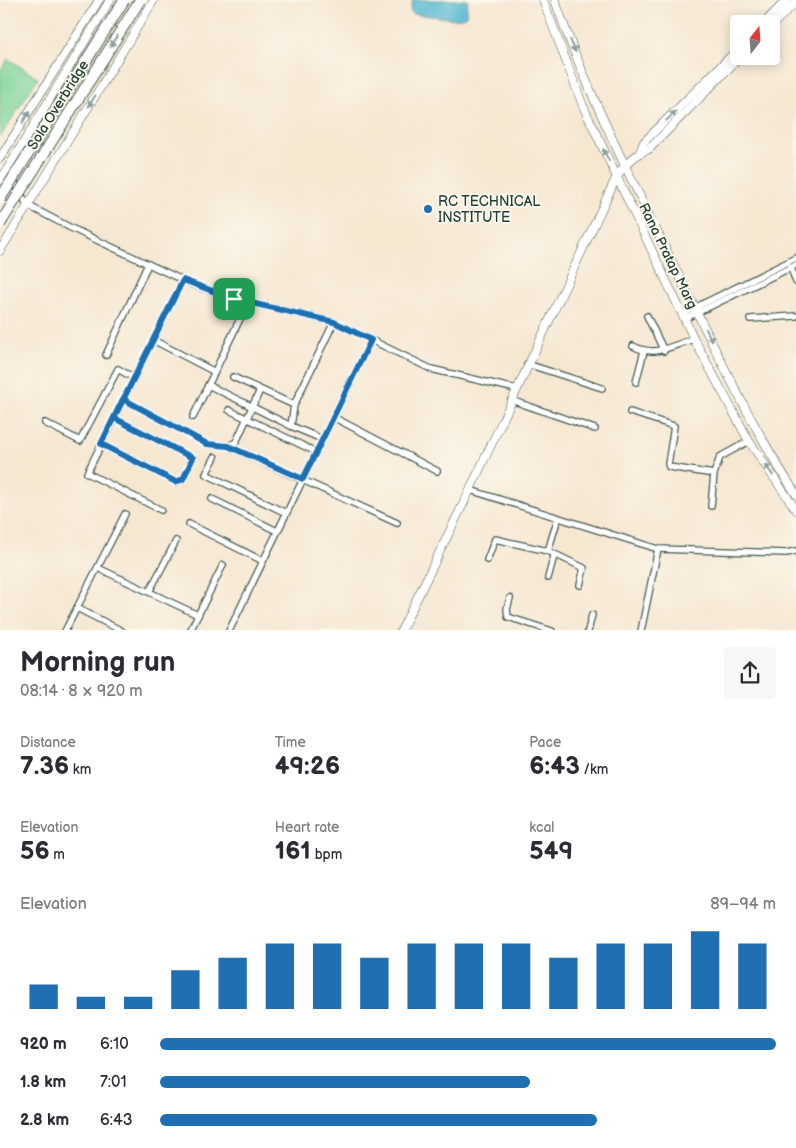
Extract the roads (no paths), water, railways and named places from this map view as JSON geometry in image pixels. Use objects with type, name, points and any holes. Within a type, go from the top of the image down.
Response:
[{"type":"highway","name":"Sola Overbridge","points":[[0,199],[124,0]]},
{"type":"highway","name":"Sola Overbridge","points":[[0,224],[140,0]]},
{"type":"main road","points":[[0,158],[99,0]]},
{"type":"main road","points":[[0,180],[110,0]]},
{"type":"main road","points":[[0,250],[154,0]]},
{"type":"main road","name":"Rana Pratap Marg","points":[[543,0],[582,104],[683,317],[749,441],[796,510]]},
{"type":"main road","name":"Rana Pratap Marg","points":[[555,0],[595,98],[696,310],[751,422],[796,494]]},
{"type":"main road","points":[[772,15],[787,0]]},
{"type":"main road","points":[[780,17],[796,2]]},
{"type":"main road","points":[[640,152],[644,142],[730,57]]},
{"type":"main road","points":[[401,630],[470,490],[616,176],[640,152],[649,149],[732,65]]},
{"type":"main road","points":[[582,104],[595,98]]},
{"type":"street","points":[[7,169],[27,205],[183,280],[248,302],[334,322],[431,369],[516,389]]},
{"type":"street","points":[[683,317],[796,258]]},
{"type":"street","points":[[106,355],[148,264]]},
{"type":"street","points":[[696,310],[793,267],[796,282]]},
{"type":"street","points":[[161,510],[87,473],[183,280]]},
{"type":"street","points":[[193,417],[248,302]]},
{"type":"street","points":[[647,316],[664,351]]},
{"type":"street","points":[[750,319],[796,316]]},
{"type":"street","points":[[290,426],[294,405],[334,322]]},
{"type":"street","points":[[633,346],[644,351],[664,351],[676,343],[694,339]]},
{"type":"street","points":[[153,340],[215,372]]},
{"type":"street","points":[[229,630],[371,340]]},
{"type":"street","points":[[636,382],[644,351]]},
{"type":"street","points":[[527,364],[602,388]]},
{"type":"street","points":[[45,423],[80,441],[118,369],[134,378]]},
{"type":"street","points":[[233,378],[294,405]]},
{"type":"street","points":[[208,386],[290,426],[322,439]]},
{"type":"street","points":[[228,446],[236,442],[260,390]]},
{"type":"street","points":[[123,399],[207,444],[228,446],[397,523]]},
{"type":"street","points":[[511,400],[595,429]]},
{"type":"street","points":[[229,410],[316,452]]},
{"type":"street","points":[[630,412],[674,426],[669,466],[714,474]]},
{"type":"street","points":[[333,417],[437,471]]},
{"type":"street","points":[[101,444],[176,482],[183,479],[193,458],[114,418]]},
{"type":"street","points":[[711,506],[714,474],[720,457],[749,441]]},
{"type":"street","points":[[214,457],[206,474],[286,514]]},
{"type":"street","points":[[470,490],[658,549],[786,553],[796,551]]},
{"type":"street","points":[[212,499],[277,531]]},
{"type":"street","points":[[65,630],[126,514]]},
{"type":"street","points":[[548,551],[558,518]]},
{"type":"street","points":[[189,524],[263,561]]},
{"type":"street","points":[[487,560],[495,539],[548,551],[554,556],[584,568],[580,585]]},
{"type":"street","points":[[149,592],[176,541]]},
{"type":"street","points":[[641,630],[658,549]]},
{"type":"street","points":[[548,578],[554,556]]},
{"type":"street","points":[[190,630],[223,564]]},
{"type":"street","points":[[98,568],[198,615]]},
{"type":"street","points":[[510,598],[507,609],[508,617],[552,630]]},
{"type":"street","points":[[77,608],[122,630]]},
{"type":"street","points":[[588,630],[592,615]]},
{"type":"water","points":[[413,0],[468,0],[466,17],[455,19],[414,14],[410,11]]},
{"type":"place","name":"RC TECHNICAL INSTITUTE","points":[[428,209]]}]
